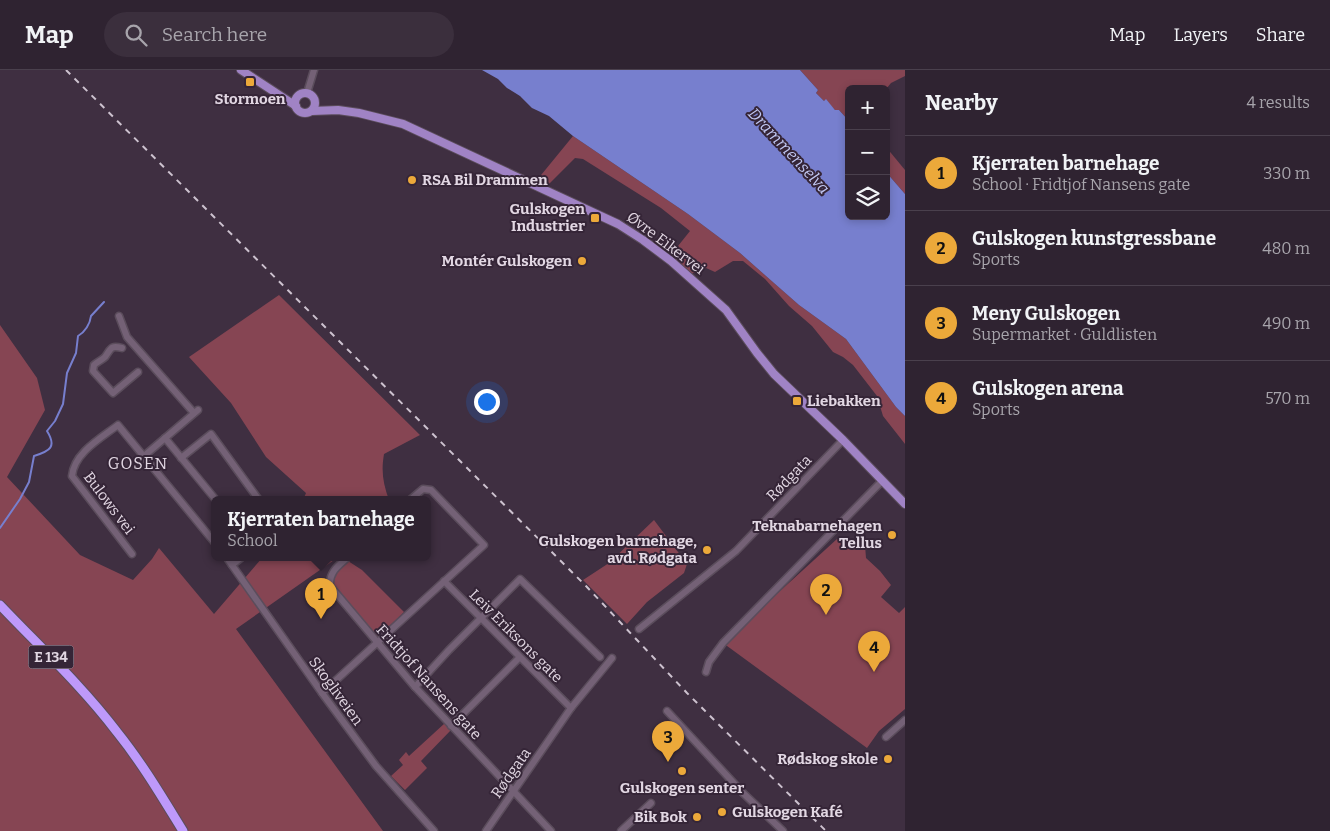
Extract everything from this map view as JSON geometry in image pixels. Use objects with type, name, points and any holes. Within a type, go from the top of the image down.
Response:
[{"type":"highway","name":"E 134","points":[[0,605],[66,672],[98,712]]},
{"type":"highway","name":"E 134","points":[[0,611],[106,721],[139,762],[183,831]]},
{"type":"highway","name":"E 134","points":[[106,721],[178,831]]},
{"type":"main road","points":[[241,70],[296,106],[302,113],[312,111],[315,106],[315,99],[307,93],[298,96],[276,92]]},
{"type":"main road","points":[[296,106],[295,101],[298,96]]},
{"type":"main road","name":"Øvre Eikervei","points":[[315,99],[338,110]]},
{"type":"main road","name":"Øvre Eikervei","points":[[312,111],[338,110],[388,119],[414,129],[618,224],[643,240],[678,267],[726,310],[756,353],[774,374],[843,440],[905,504]]},
{"type":"street","points":[[307,93],[314,70]]},
{"type":"street","points":[[119,316],[127,337],[196,412],[144,456],[211,538]]},
{"type":"street","points":[[122,348],[113,346],[110,348],[105,357],[94,365],[93,371],[113,393],[138,372]]},
{"type":"street","name":"Bulows vei","points":[[132,554],[72,476],[73,466],[92,444],[118,426],[144,456]]},
{"type":"street","points":[[182,458],[211,434],[257,496]]},
{"type":"street","points":[[165,438],[213,496]]},
{"type":"street","name":"Rødgata","points":[[639,629],[736,550],[843,440]]},
{"type":"street","points":[[706,672],[709,662],[723,643],[882,481]]},
{"type":"street","points":[[322,692],[484,544],[431,490],[423,488],[414,496]]},
{"type":"street","name":"Skogliveien","points":[[229,561],[376,766],[434,831]]},
{"type":"street","points":[[232,565],[237,561]]},
{"type":"street","name":"Fridtjof Nansens gate","points":[[343,561],[334,569],[329,579],[330,586],[415,687],[551,831]]},
{"type":"street","points":[[415,687],[520,579],[600,657]]},
{"type":"street","name":"Leiv Eriksons gate","points":[[444,581],[571,708]]},
{"type":"street","points":[[451,726],[519,658]]},
{"type":"street","name":"Rødgata","points":[[486,831],[571,708],[612,658]]},
{"type":"street","points":[[667,711],[744,793],[783,831]]},
{"type":"street","points":[[886,737],[905,720]]},
{"type":"street","points":[[621,831],[651,802]]},
{"type":"shaded area","points":[[800,70],[905,70],[905,76],[889,85],[845,85],[845,117],[839,110],[835,110],[826,100],[824,101],[816,93],[818,90]]},
{"type":"shaded area","points":[[573,136],[688,214],[740,253],[799,305],[846,339],[896,407],[905,416],[905,444],[883,416],[877,396],[853,365],[833,352],[812,326],[789,306],[765,279],[743,261],[733,261],[715,272],[706,268],[691,274],[670,256],[690,231],[661,208],[583,159],[575,158],[548,185],[537,180]]},
{"type":"shaded area","points":[[890,152],[905,170],[905,194],[890,177]]},
{"type":"shaded area","points":[[279,295],[420,435],[384,454],[383,477],[388,496],[305,496],[306,493],[266,457],[231,403],[189,357]]},
{"type":"shaded area","points":[[0,325],[37,378],[45,410],[7,477],[80,555],[133,580],[152,559],[159,548],[214,614],[259,561],[333,561],[236,629],[383,831],[0,831]]},
{"type":"shaded area","points":[[654,520],[687,564],[684,573],[647,602],[627,624],[583,580],[609,563]]},
{"type":"shaded area","points":[[837,539],[841,543],[851,541],[865,545],[866,558],[891,585],[881,597],[899,613],[905,607],[905,709],[879,731],[867,748],[723,643]]},
{"type":"shaded area","points":[[348,561],[362,570],[404,612],[379,636],[375,637],[332,584],[333,574]]},
{"type":"shaded area","points":[[445,723],[451,730],[421,761],[427,768],[405,790],[391,776],[403,765],[399,760],[406,752],[409,756]]},
{"type":"water","name":"Drammenselva","points":[[482,70],[800,70],[818,90],[816,93],[824,101],[826,99],[835,110],[839,110],[845,117],[845,220],[890,220],[890,177],[905,194],[905,416],[896,407],[846,339],[799,305],[740,253],[688,214],[573,136],[549,116],[532,108],[498,79]]},
{"type":"waterway","points":[[0,528],[29,482],[34,456],[48,450],[52,445],[47,431],[55,421],[63,404],[67,373],[76,353],[78,336],[85,330],[91,316],[104,302]]},
{"type":"railway","points":[[66,70],[586,586],[687,693],[826,831]]},
{"type":"place","name":"Stormoen","points":[[250,82]]},
{"type":"place","name":"RSA Bil Drammen","points":[[412,180]]},
{"type":"place","name":"Gulskogen Industrier","points":[[595,218]]},
{"type":"place","name":"Montér Gulskogen","points":[[582,261]]},
{"type":"place","name":"Liebakken","points":[[797,401]]},
{"type":"place","name":"Teknabarnehagen Tellus","points":[[892,535]]},
{"type":"place","name":"Gulskogen barnehage, avd. Rødgata","points":[[707,550]]},
{"type":"place","name":"Gulskogen kunstgressbane","points":[[826,615]]},
{"type":"place","name":"Kjerraten barnehage","points":[[321,619]]},
{"type":"place","name":"Gulskogen arena","points":[[874,672]]},
{"type":"place","name":"Rødskog skole","points":[[888,759]]},
{"type":"place","name":"Meny Gulskogen","points":[[668,762]]},
{"type":"place","name":"Gulskogen senter","points":[[682,771]]},
{"type":"place","name":"Gulskogen Kafé","points":[[722,812]]},
{"type":"place","name":"Bik Bok","points":[[697,817]]},
{"type":"district","name":"GOSEN","points":[[138,463]]}]
